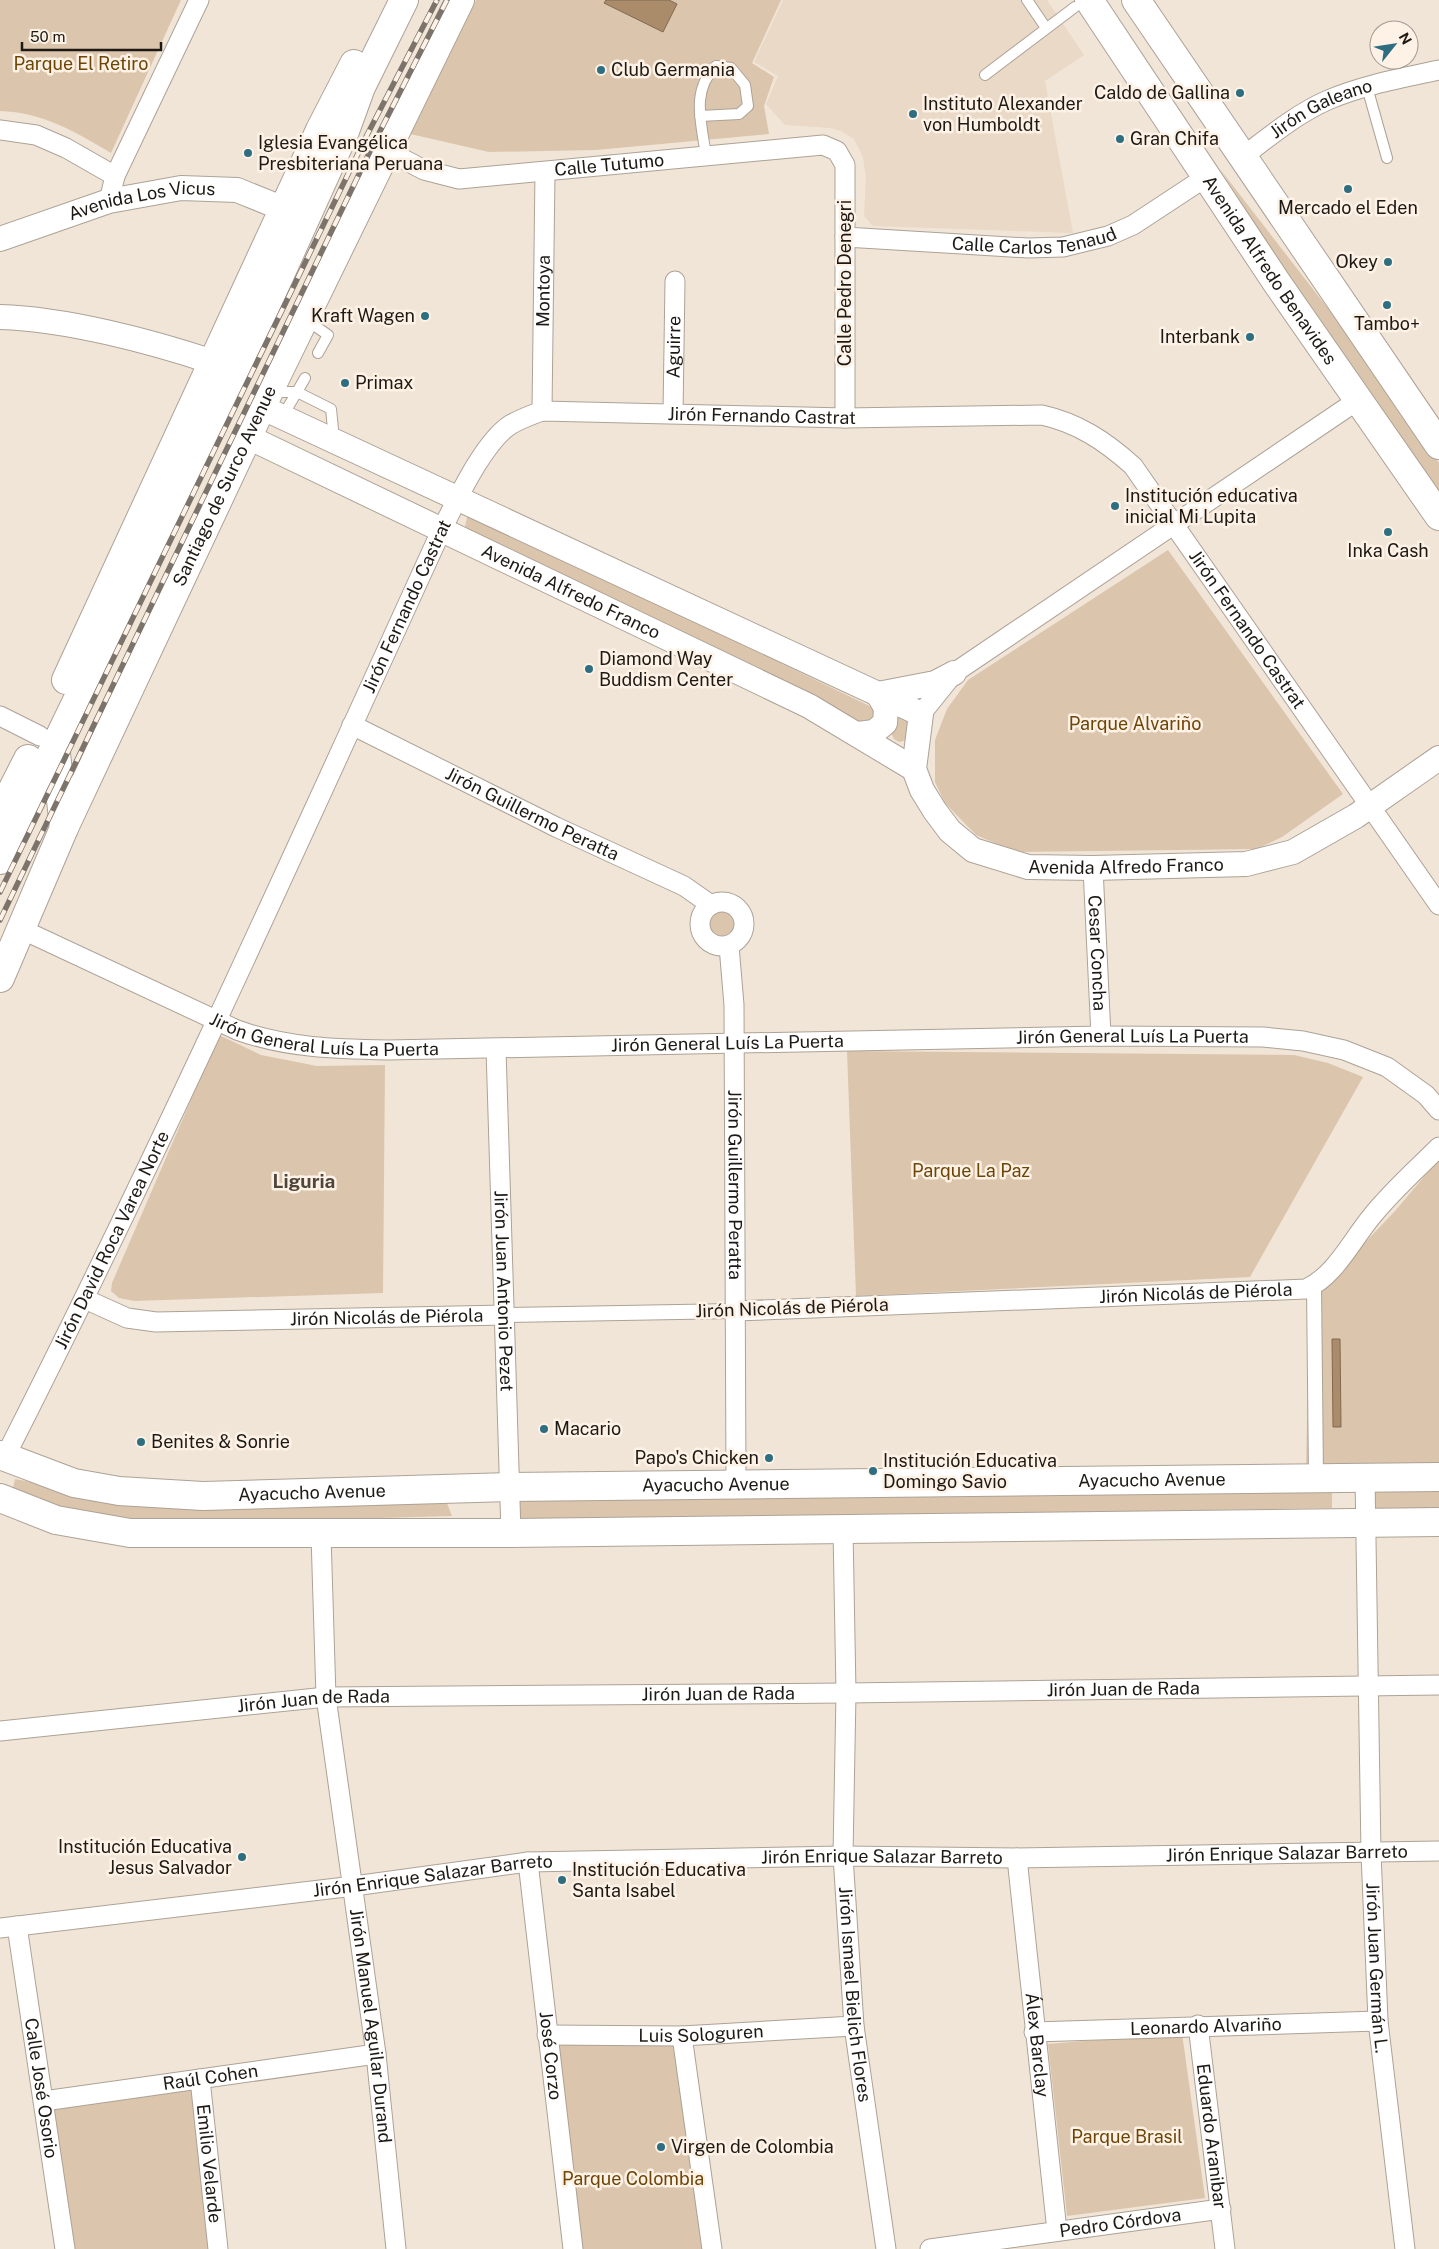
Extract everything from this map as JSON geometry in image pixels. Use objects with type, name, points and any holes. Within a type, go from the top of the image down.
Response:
[{"type":"main road","points":[[0,814],[48,740],[236,372],[386,0]]},
{"type":"main road","points":[[0,860],[48,740],[213,362],[284,209],[361,87],[404,0]]},
{"type":"main road","points":[[333,130],[372,92],[419,0]]},
{"type":"main road","name":"Santiago de Surco Avenue","points":[[0,978],[64,828],[248,436],[271,405],[304,318],[460,0]]},
{"type":"main road","name":"Avenida Alfredo Benavides","points":[[1116,0],[1202,128],[1241,158]]},
{"type":"main road","name":"Avenida Alfredo Benavides","points":[[1136,0],[1241,158],[1439,445]]},
{"type":"main road","name":"Avenida Alfredo Benavides","points":[[1078,2],[1145,114],[1182,139],[1358,400],[1439,516]]},
{"type":"main road","points":[[48,740],[64,828]]},
{"type":"main road","name":"Ayacucho Avenue","points":[[2,1456],[74,1483],[119,1491],[203,1496],[510,1487],[1439,1477]]},
{"type":"main road","points":[[0,1498],[56,1520],[130,1533],[511,1533],[1439,1522]]},
{"type":"street","points":[[109,201],[115,176],[199,0]]},
{"type":"street","name":"Jirón Galeano","points":[[1241,158],[1316,106],[1367,87],[1439,70]]},
{"type":"street","points":[[0,130],[36,135],[66,148],[115,176]]},
{"type":"street","name":"Calle Tutumo","points":[[386,150],[424,170],[458,179],[823,145],[837,150]]},
{"type":"street","name":"Calle Pedro Denegri","points":[[837,150],[844,165],[845,418]]},
{"type":"street","name":"Montoya","points":[[542,411],[544,172]]},
{"type":"street","name":"Calle Carlos Tenaud","points":[[845,237],[1028,248],[1063,247],[1108,236],[1126,228],[1206,177]]},
{"type":"street","name":"Avenida Los Vicus","points":[[0,239],[109,201],[181,188],[237,190],[284,209]]},
{"type":"street","name":"Aguirre","points":[[673,412],[675,281]]},
{"type":"street","points":[[0,317],[35,318],[106,334],[213,362]]},
{"type":"street","points":[[858,734],[874,732],[885,723],[886,708],[878,694],[935,683],[954,673],[1175,526],[1358,400]]},
{"type":"street","name":"Avenida Alfredo Franco","points":[[271,405],[331,439],[459,497],[921,714],[914,769],[922,790],[935,811],[950,831],[973,850],[1028,867],[1093,868],[1246,864],[1293,852],[1370,805],[1439,758]]},
{"type":"street","name":"Jirón Fernando Castrat","points":[[215,1020],[288,867],[442,529],[459,497],[476,467],[500,434],[524,417],[542,411],[673,412],[845,418],[1022,415],[1057,418],[1088,431],[1116,450],[1132,466],[1439,905]]},
{"type":"street","name":"Avenida Alfredo Franco","points":[[248,436],[810,706],[914,769]]},
{"type":"street","points":[[313,468],[331,439]]},
{"type":"street","points":[[921,714],[954,673]]},
{"type":"street","points":[[0,716],[48,740]]},
{"type":"street","name":"Jirón Guillermo Peratta","points":[[352,725],[556,827],[684,886],[711,905]]},
{"type":"street","name":"Cesar Concha","points":[[1093,868],[1101,1036]]},
{"type":"street","points":[[725,902],[732,905],[742,916],[744,923],[740,937],[729,946],[714,946],[703,936],[699,922],[705,909],[711,905],[725,902]]},
{"type":"street","name":"Jirón General Luís La Puerta","points":[[21,929],[215,1020],[268,1040],[314,1048],[388,1050],[496,1049],[1101,1036],[1263,1038],[1303,1041],[1344,1050],[1387,1067],[1426,1095],[1439,1110]]},
{"type":"street","name":"Jirón Guillermo Peratta","points":[[729,946],[734,1005],[736,1484]]},
{"type":"street","name":"Jirón David Roca Varea Norte","points":[[2,1456],[85,1299],[215,1020]]},
{"type":"street","name":"Jirón Juan Antonio Pezet","points":[[496,1049],[506,1315],[511,1533]]},
{"type":"street","name":"Jirón Nicolás de Piérola","points":[[85,1299],[127,1318],[156,1322],[735,1311],[1297,1291],[1314,1286],[1328,1273],[1372,1214],[1439,1147]]},
{"type":"street","points":[[1314,1286],[1316,1477]]},
{"type":"street","name":"Jirón Juan Germán L.","points":[[1364,1477],[1371,1853],[1378,2021],[1405,2249]]},
{"type":"street","name":"Jirón Ismael Bielich Flores","points":[[843,1529],[846,1693],[844,1856],[854,2026],[886,2249]]},
{"type":"street","name":"Jirón Manuel Aguilar Durand","points":[[321,1534],[326,1697],[338,1794],[354,1886],[376,2054],[396,2249]]},
{"type":"street","name":"Jirón Juan de Rada","points":[[0,1731],[326,1697],[846,1693],[1439,1685]]},
{"type":"street","name":"Jirón Enrique Salazar Barreto","points":[[8,1927],[354,1886],[528,1862],[844,1856],[1017,1858],[1439,1851]]},
{"type":"street","name":"Álex Barclay","points":[[1017,1858],[1034,2032],[1057,2231]]},
{"type":"street","name":"José Corzo","points":[[528,1862],[573,2249]]},
{"type":"street","name":"Calle José Osorio","points":[[8,1927],[44,2101],[65,2249]]},
{"type":"street","name":"Leonardo Alvariño","points":[[1034,2032],[1198,2025],[1378,2021]]},
{"type":"street","name":"Eduardo Aranibar","points":[[1198,2025],[1225,2249]]},
{"type":"street","name":"Luis Sologuren","points":[[547,2035],[682,2036],[854,2026]]},
{"type":"street","points":[[682,2036],[712,2249]]},
{"type":"street","name":"Raúl Cohen","points":[[44,2101],[376,2054]]},
{"type":"street","name":"Emilio Velarde","points":[[200,2079],[218,2249]]},
{"type":"street","name":"Pedro Córdova","points":[[930,2249],[1221,2209]]},
{"type":"lane","points":[[1027,0],[1046,28]]},
{"type":"lane","points":[[985,75],[1078,2]]},
{"type":"lane","points":[[700,116],[739,114],[748,106],[744,85],[731,68],[716,66],[707,74],[700,92],[700,116],[706,156]]},
{"type":"lane","points":[[1367,87],[1387,158]]},
{"type":"lane","points":[[304,318],[328,335],[318,353]]},
{"type":"lane","points":[[271,405],[296,392],[304,378]]},
{"type":"lane","points":[[271,405],[296,392]]},
{"type":"lane","points":[[296,392],[331,409],[331,439]]},
{"type":"shaded area","points":[[606,0],[669,0],[677,4],[663,32],[604,3]]},
{"type":"shaded area","name":"Instituto Alexander von Humboldt","points":[[783,0],[1047,0],[1084,55],[1045,81],[1073,233],[873,226],[864,216],[866,178],[863,157],[854,139],[841,131],[830,128],[785,125],[766,104],[778,76],[754,62]]},
{"type":"shaded area","points":[[1332,1339],[1340,1339],[1341,1427],[1333,1427]]},
{"type":"green space","name":"Parque El Retiro","points":[[0,0],[181,0],[111,153],[58,124],[30,115],[0,111]]},
{"type":"green space","name":"Club Germania","points":[[476,0],[781,0],[752,63],[774,77],[764,106],[769,134],[596,150],[489,152],[406,133]]},
{"type":"green space","points":[[1220,169],[1384,381],[1439,463],[1439,496],[1313,314]]},
{"type":"green space","points":[[468,513],[878,710],[879,719],[860,728],[464,531]]},
{"type":"green space","name":"Parque Alvariño","points":[[1168,550],[1343,794],[1282,837],[1257,849],[1015,852],[976,835],[945,803],[935,782],[935,740],[947,709],[968,680]]},
{"type":"green space","points":[[899,715],[911,717],[907,740],[899,742],[894,739],[890,731],[894,718]]},
{"type":"green space","points":[[721,911],[731,915],[735,925],[731,935],[721,939],[711,935],[707,925],[711,915]]},
{"type":"green space","points":[[219,1035],[261,1055],[317,1066],[385,1065],[383,1293],[134,1301],[119,1298],[111,1291],[112,1283]]},
{"type":"green space","name":"Parque La Paz","points":[[847,1051],[1294,1055],[1328,1063],[1363,1077],[1250,1277],[856,1296]]},
{"type":"green space","points":[[1439,1159],[1439,1471],[1306,1472],[1309,1301],[1395,1211]]},
{"type":"green space","points":[[1365,1477],[1439,1477],[1439,1522],[1365,1523]]},
{"type":"green space","points":[[15,1479],[126,1500],[445,1498],[452,1516],[166,1524],[69,1514],[12,1492]]},
{"type":"green space","points":[[1332,1486],[1332,1508],[517,1520],[517,1497]]},
{"type":"green space","name":"Parque Brasil","points":[[1182,2033],[1205,2198],[1067,2216],[1048,2044]]},
{"type":"green space","name":"Parque Colombia","points":[[547,2035],[682,2036],[712,2249],[573,2249]]},
{"type":"green space","points":[[193,2086],[208,2249],[72,2249],[52,2106]]},
{"type":"railway","points":[[0,892],[367,135],[437,0]]},
{"type":"railway","points":[[0,920],[374,143],[447,0]]},
{"type":"place","name":"Club Germania","points":[[601,70]]},
{"type":"place","name":"Caldo de Gallina","points":[[1240,93]]},
{"type":"place","name":"Instituto Alexander von Humboldt","points":[[913,114]]},
{"type":"place","name":"Gran Chifa","points":[[1120,139]]},
{"type":"place","name":"Iglesia Evangélica Presbiteriana Peruana","points":[[248,153]]},
{"type":"place","name":"Mercado el Eden","points":[[1348,189]]},
{"type":"place","name":"Okey","points":[[1388,262]]},
{"type":"place","name":"Tambo+","points":[[1387,305]]},
{"type":"place","name":"Kraft Wagen","points":[[425,316]]},
{"type":"place","name":"Interbank","points":[[1250,337]]},
{"type":"place","name":"Primax","points":[[345,383]]},
{"type":"place","name":"Institución educativa inicial Mi Lupita","points":[[1115,506]]},
{"type":"place","name":"Inka Cash","points":[[1388,532]]},
{"type":"place","name":"Diamond Way Buddism Center","points":[[589,669]]},
{"type":"place","name":"Macario","points":[[544,1429]]},
{"type":"place","name":"Benites & Sonrie","points":[[141,1442]]},
{"type":"place","name":"Papo's Chicken","points":[[769,1458]]},
{"type":"place","name":"Institución Educativa Domingo Savio","points":[[873,1471]]},
{"type":"place","name":"Institución Educativa Jesus Salvador","points":[[242,1857]]},
{"type":"place","name":"Institución Educativa Santa Isabel","points":[[562,1880]]},
{"type":"place","name":"Virgen de Colombia","points":[[661,2147]]},
{"type":"district","name":"Liguria","points":[[304,1181]]}]
